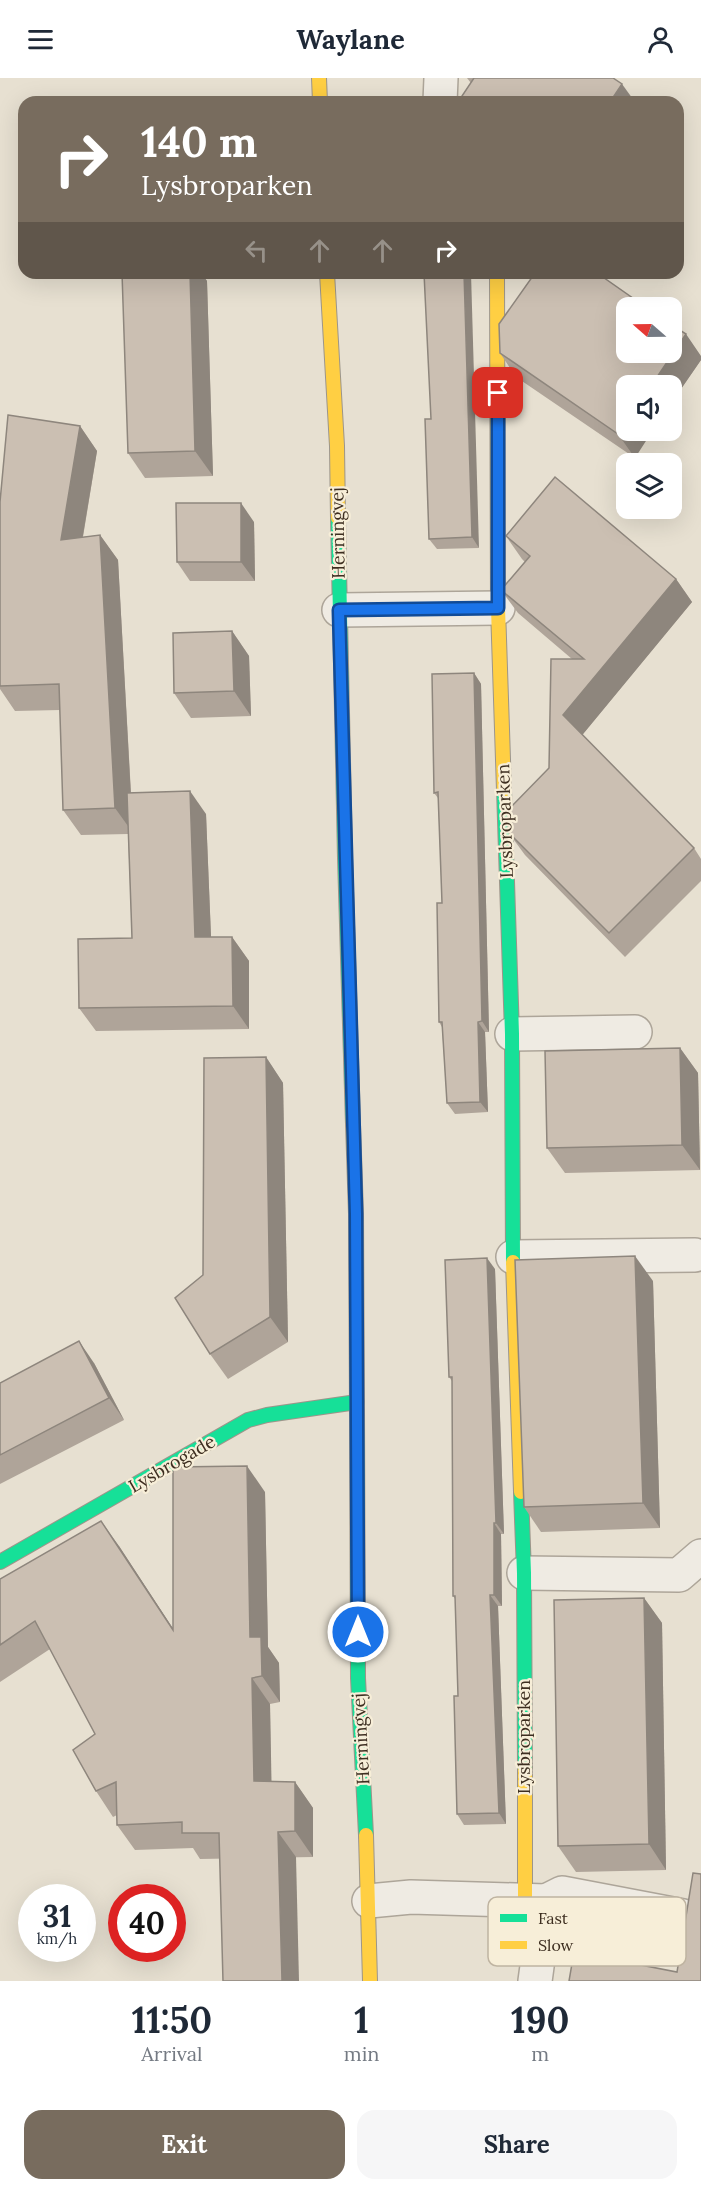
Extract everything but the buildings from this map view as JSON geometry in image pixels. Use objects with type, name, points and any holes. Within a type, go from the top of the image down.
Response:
[{"type":"street","points":[[319,78],[320,96]]},
{"type":"street","points":[[440,96],[441,78]]},
{"type":"street","name":"Herningvej","points":[[327,279],[337,446],[339,610],[356,1214],[358,1678],[369,1901],[370,1981]]},
{"type":"street","name":"Lysbroparken","points":[[497,279],[498,608],[512,1034],[513,1257],[536,1897]]},
{"type":"street","points":[[339,610],[498,608]]},
{"type":"street","points":[[512,1034],[635,1032]]},
{"type":"street","points":[[513,1257],[695,1255]]},
{"type":"street","name":"Lysbrogade","points":[[0,1562],[248,1420],[267,1415],[357,1402]]},
{"type":"street","points":[[524,1573],[679,1575],[701,1556]]},
{"type":"street","points":[[549,1897],[562,1893],[583,1897]]},
{"type":"street","points":[[369,1901],[411,1897],[488,1899]]},
{"type":"street","name":"Lysbroparken","points":[[535,1966],[535,1981]]},
{"type":"traffic: fast","points":[[338,518],[353,1124]]},
{"type":"traffic: fast","points":[[504,790],[512,1034],[513,1262]]},
{"type":"traffic: fast","points":[[0,1562],[248,1420],[267,1415],[357,1402]]},
{"type":"traffic: fast","points":[[357,1412],[358,1678],[366,1835]]},
{"type":"traffic: fast","points":[[521,1492],[524,1573],[525,1770]]},
{"type":"traffic: slow","points":[[319,78],[320,96]]},
{"type":"traffic: slow","points":[[327,279],[337,446],[338,518]]},
{"type":"traffic: slow","points":[[497,279],[498,608],[504,790]]},
{"type":"traffic: slow","points":[[353,1124],[357,1412]]},
{"type":"traffic: slow","points":[[513,1262],[521,1492]]},
{"type":"traffic: slow","points":[[525,1770],[525,1897]]},
{"type":"traffic: slow","points":[[366,1835],[370,1981]]},
{"type":"route","points":[[358,1632],[356,1214],[339,610],[498,608],[498,393]]}]
